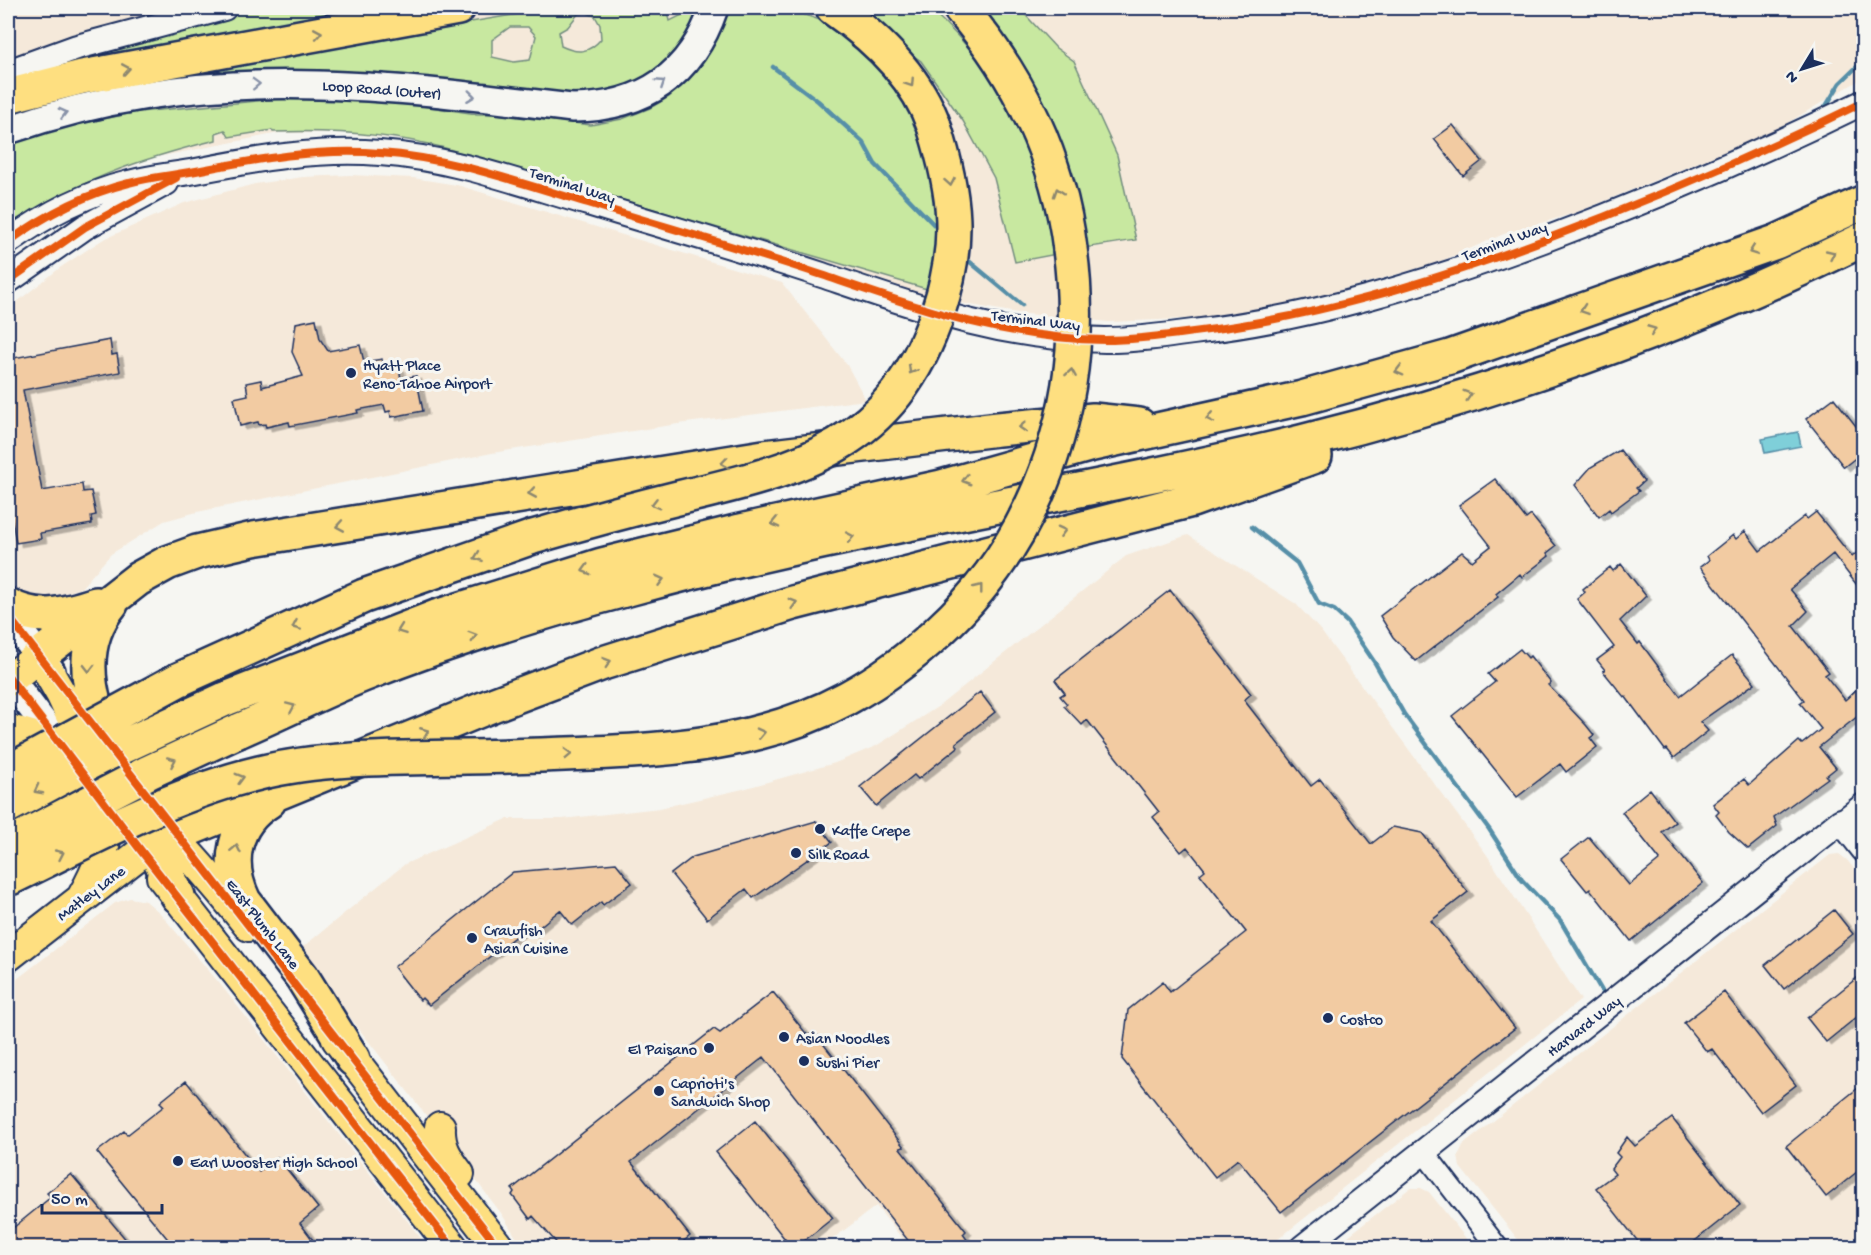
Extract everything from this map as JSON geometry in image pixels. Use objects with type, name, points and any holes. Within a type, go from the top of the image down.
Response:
[{"type":"highway","points":[[8,96],[82,76],[458,8]]},
{"type":"highway","points":[[8,772],[178,680],[364,596],[533,537],[746,482],[807,462],[856,433],[890,402],[925,347],[950,267],[952,196],[948,170],[934,126],[909,80],[880,44],[833,8]]},
{"type":"highway","points":[[946,8],[990,48]]},
{"type":"highway","points":[[8,879],[164,805],[261,772],[300,765],[680,749],[775,730],[830,707],[876,681],[939,631],[972,597],[1020,529],[1041,485],[1058,439],[1073,371],[1076,310],[1066,217],[1038,130],[1019,90],[960,8]]},
{"type":"highway","points":[[8,806],[100,757],[223,700],[392,633],[591,569],[740,531],[941,486],[1089,445],[1302,398],[1450,357],[1776,243],[1863,202]]},
{"type":"highway","points":[[8,845],[149,771],[362,676],[526,618],[632,587],[810,545],[1239,456],[1412,412],[1538,373],[1631,338],[1738,295],[1863,238]]},
{"type":"highway","points":[[161,842],[293,786],[603,663],[804,600],[1192,500],[1294,465],[1412,412]]},
{"type":"highway","points":[[39,656],[138,579],[167,563],[242,542],[664,471],[907,439],[1093,420],[1164,428]]},
{"type":"highway","points":[[8,605],[24,613],[54,615],[118,596]]},
{"type":"highway","points":[[118,596],[104,612],[97,628],[88,663],[103,759],[118,800],[161,842],[178,896]]},
{"type":"highway","points":[[293,786],[263,805],[248,819],[235,847],[234,876],[244,901],[302,977],[353,1059]]},
{"type":"main road","name":"Loop Road (Outer)","points":[[8,130],[60,113],[135,96],[190,88],[254,84],[352,84],[573,108],[606,105],[648,91],[676,72],[694,51],[714,8]]},
{"type":"main road","points":[[8,616],[39,656],[103,759],[161,842]]},
{"type":"main road","points":[[39,656],[8,679],[67,754],[118,800],[107,822],[101,858],[83,896]]},
{"type":"main road","points":[[8,730],[25,733],[67,754],[103,759]]},
{"type":"main road","name":"East Plumb Lane","points":[[161,842],[201,864],[353,1059],[427,1134],[501,1248]]},
{"type":"main road","name":"Matley Lane","points":[[8,956],[83,896],[161,842]]},
{"type":"main road","points":[[178,896],[453,1248]]},
{"type":"main road","points":[[200,924],[236,956],[388,1148],[404,1147],[427,1134]]},
{"type":"street","points":[[8,72],[77,47],[224,8]]},
{"type":"street","name":"Terminal Way","points":[[8,242],[58,210],[90,195],[132,182],[253,159],[306,153],[377,152],[436,160],[522,182],[777,260],[920,310],[982,326],[1056,337],[1137,339],[1222,329],[1314,312],[1471,267],[1698,180],[1863,102]]},
{"type":"street","name":"Terminal Way","points":[[8,281],[85,227],[190,172]]},
{"type":"street","name":"Harvard Way","points":[[1302,1248],[1863,803]]},
{"type":"street","points":[[1841,821],[1863,850]]},
{"type":"street","points":[[1423,1151],[1498,1248]]},
{"type":"shaded area","points":[[8,8],[1863,8],[1863,78],[1772,132],[1578,212],[1504,234],[1437,263],[1281,307],[1206,318],[1109,322],[1017,313],[920,296],[578,183],[412,141],[343,133],[279,133],[152,158],[65,193],[8,228]]},
{"type":"shaded area","points":[[350,175],[413,178],[457,185],[782,283],[847,365],[866,400],[678,424],[492,453],[197,512],[164,521],[111,554],[81,588],[39,603],[15,597],[8,589],[8,309],[61,267],[102,240],[184,203],[255,184],[303,177]]},
{"type":"shaded area","points":[[1188,535],[1296,604],[1321,631],[1487,855],[1581,1000],[1268,1247],[909,1247],[876,1206],[822,1247],[523,1248],[501,1213],[298,951],[405,864],[507,819],[562,819],[660,808],[743,789],[835,763],[876,746],[939,706],[1126,556]]},
{"type":"shaded area","points":[[1839,854],[1847,860],[1863,880],[1863,1247],[1524,1247],[1460,1167],[1458,1156],[1463,1145],[1830,855]]},
{"type":"shaded area","points":[[130,898],[146,901],[160,913],[220,984],[428,1247],[8,1248],[8,986],[115,903]]},
{"type":"shaded area","points":[[1410,1188],[1421,1188],[1429,1192],[1473,1247],[1334,1247]]},
{"type":"green space","points":[[255,8],[432,8],[8,83],[90,52]]},
{"type":"green space","points":[[555,8],[667,8],[670,21],[686,13],[689,8],[703,8],[682,52],[640,84],[587,97],[402,78],[8,121],[8,108],[292,52]],"holes":[[[587,13],[595,16],[600,25],[601,39],[583,51],[561,46],[559,32],[568,27],[578,14]],[[510,27],[528,27],[536,36],[530,60],[514,62],[492,57],[492,40]]]},
{"type":"green space","points":[[728,8],[784,8],[826,22],[881,70],[914,116],[936,169],[937,292],[445,148],[402,139],[359,134],[273,132],[272,130],[229,137],[225,130],[216,133],[216,140],[160,155],[83,184],[8,226],[8,145],[49,130],[138,112],[289,98],[395,102],[477,114],[497,114],[591,125],[622,119],[650,108],[669,97],[694,71],[714,45]]},
{"type":"green space","points":[[846,8],[929,8],[970,50],[1008,101],[1025,135],[1036,164],[1062,253],[1015,262],[994,178],[963,121],[921,61]]},
{"type":"green space","points":[[972,8],[1019,8],[1056,48],[1074,61],[1117,155],[1136,240],[1084,248],[1073,194],[1053,123],[1020,68]]},
{"type":"water","points":[[1798,432],[1801,446],[1765,453],[1762,439]]},
{"type":"building","points":[[1453,125],[1482,161],[1463,176],[1434,139]]},
{"type":"building","name":"Hyatt Place Reno-Tahoe Airport","points":[[316,319],[320,339],[328,351],[360,345],[364,362],[382,359],[384,371],[399,368],[401,379],[416,376],[423,411],[391,417],[390,411],[386,412],[384,405],[357,410],[358,413],[290,426],[289,422],[266,427],[265,424],[259,425],[258,422],[240,426],[234,398],[248,395],[246,383],[261,380],[262,387],[303,376],[292,352],[296,323]]},
{"type":"building","points":[[110,340],[112,355],[117,354],[120,372],[23,390],[42,491],[82,484],[83,492],[91,491],[96,515],[91,516],[92,524],[40,533],[41,539],[16,543],[8,496],[8,359]]},
{"type":"building","points":[[1834,398],[1863,435],[1863,452],[1844,467],[1806,419]]},
{"type":"building","points":[[1620,450],[1644,481],[1636,488],[1639,491],[1611,512],[1609,509],[1599,517],[1575,485],[1591,467]]},
{"type":"building","points":[[1495,479],[1526,519],[1531,515],[1556,546],[1547,553],[1549,556],[1522,577],[1520,574],[1496,594],[1498,597],[1416,661],[1393,637],[1380,616],[1462,552],[1472,561],[1491,546],[1459,505]]},
{"type":"building","points":[[1816,512],[1852,557],[1863,547],[1863,593],[1833,554],[1790,589],[1808,611],[1793,626],[1829,672],[1825,675],[1845,700],[1863,684],[1863,712],[1819,747],[1836,768],[1826,776],[1828,778],[1774,817],[1777,826],[1748,849],[1729,832],[1716,815],[1719,812],[1713,804],[1744,779],[1749,785],[1799,741],[1802,744],[1821,729],[1800,703],[1804,700],[1700,567],[1709,560],[1707,556],[1733,535],[1736,539],[1745,531],[1760,551],[1805,516],[1807,519]]},
{"type":"building","points":[[1621,564],[1646,596],[1620,621],[1638,644],[1640,642],[1680,696],[1732,655],[1755,683],[1700,722],[1708,731],[1674,758],[1667,749],[1665,750],[1625,696],[1603,671],[1605,670],[1597,660],[1614,647],[1577,599],[1585,592],[1583,589],[1610,567],[1613,571]]},
{"type":"building","name":"Costco","points":[[1170,590],[1251,694],[1244,700],[1311,786],[1320,779],[1371,844],[1393,827],[1422,833],[1468,892],[1431,921],[1515,1028],[1281,1212],[1238,1159],[1215,1177],[1122,1059],[1128,1010],[1163,982],[1170,992],[1246,932],[1200,874],[1205,870],[1187,847],[1181,852],[1153,817],[1159,812],[1087,720],[1082,725],[1064,706],[1067,704],[1060,696],[1065,693],[1055,680]]},
{"type":"building","points":[[1520,649],[1528,658],[1530,656],[1551,683],[1548,685],[1594,735],[1590,738],[1597,747],[1566,772],[1560,764],[1517,797],[1452,716],[1495,682],[1488,674]]},
{"type":"building","points":[[980,692],[995,712],[956,743],[958,747],[918,779],[914,775],[876,806],[860,787]]},
{"type":"building","points":[[1650,789],[1675,822],[1662,832],[1703,883],[1631,941],[1590,889],[1587,891],[1561,859],[1589,837],[1629,885],[1633,882],[1660,860],[1622,812]]},
{"type":"building","points":[[816,821],[832,842],[753,898],[746,889],[707,919],[671,874],[693,857]]},
{"type":"building","name":"Crawfish Asian Cuisine","points":[[616,863],[632,883],[603,905],[601,902],[572,925],[560,910],[532,933],[527,927],[429,1005],[422,998],[420,1000],[394,967],[513,872]]},
{"type":"building","points":[[1834,910],[1853,934],[1784,989],[1765,965]]},
{"type":"building","points":[[1863,973],[1863,1012],[1826,1042],[1807,1018]]},
{"type":"building","points":[[773,992],[808,1036],[814,1032],[904,1147],[900,1148],[966,1231],[963,1234],[973,1248],[914,1248],[764,1057],[631,1162],[690,1236],[675,1248],[561,1248],[533,1216],[530,1219],[512,1195],[514,1192],[512,1189],[714,1029],[720,1033]]},
{"type":"building","points":[[1724,992],[1796,1085],[1761,1112],[1712,1049],[1707,1052],[1684,1023]]},
{"type":"building","name":"Earl Wooster High School","points":[[186,1081],[259,1172],[277,1157],[318,1208],[300,1223],[319,1248],[175,1248],[97,1152],[124,1131],[127,1135],[164,1106],[160,1102]]},
{"type":"building","points":[[1863,1084],[1863,1167],[1826,1197],[1786,1146]]},
{"type":"building","points":[[1672,1118],[1740,1205],[1686,1248],[1643,1248],[1596,1188],[1615,1174],[1611,1169],[1620,1157],[1616,1153],[1627,1137],[1635,1146]]},
{"type":"building","points":[[755,1121],[833,1218],[795,1248],[792,1248],[716,1152]]},
{"type":"building","points":[[71,1174],[133,1248],[8,1248],[8,1232],[51,1197],[47,1193]]},
{"type":"waterway","points":[[1823,111],[1840,83],[1864,60]]},
{"type":"waterway","points":[[773,67],[818,101],[863,142],[875,164],[940,231]]},
{"type":"waterway","points":[[964,257],[1022,305]]},
{"type":"waterway","points":[[1252,527],[1297,563],[1319,604],[1334,610],[1347,622],[1375,663],[1404,714],[1489,829],[1522,880],[1560,920],[1606,998]]},
{"type":"cycle path","points":[[8,242],[36,223],[66,207],[96,193],[137,181],[242,162],[311,153],[380,153],[434,160],[485,172],[764,256],[960,319],[1031,334],[1105,340],[1138,339],[1282,318],[1370,297],[1456,271],[1664,193],[1864,102]]},
{"type":"cycle path","points":[[8,281],[85,227],[176,178]]},
{"type":"cycle path","points":[[8,616],[499,1248]]},
{"type":"cycle path","points":[[8,676],[142,852],[453,1248]]},
{"type":"place","name":"Hyatt Place Reno-Tahoe Airport","points":[[351,373]]},
{"type":"place","name":"Kaffe Crepe","points":[[820,829]]},
{"type":"place","name":"Silk Road","points":[[796,853]]},
{"type":"place","name":"Crawfish Asian Cuisine","points":[[472,938]]},
{"type":"place","name":"Costco","points":[[1328,1018]]},
{"type":"place","name":"Asian Noodles","points":[[784,1037]]},
{"type":"place","name":"El Paisano","points":[[709,1048]]},
{"type":"place","name":"Sushi Pier","points":[[804,1061]]},
{"type":"place","name":"Caprioti's Sandwich Shop","points":[[659,1091]]},
{"type":"place","name":"Earl Wooster High School","points":[[178,1161]]}]
